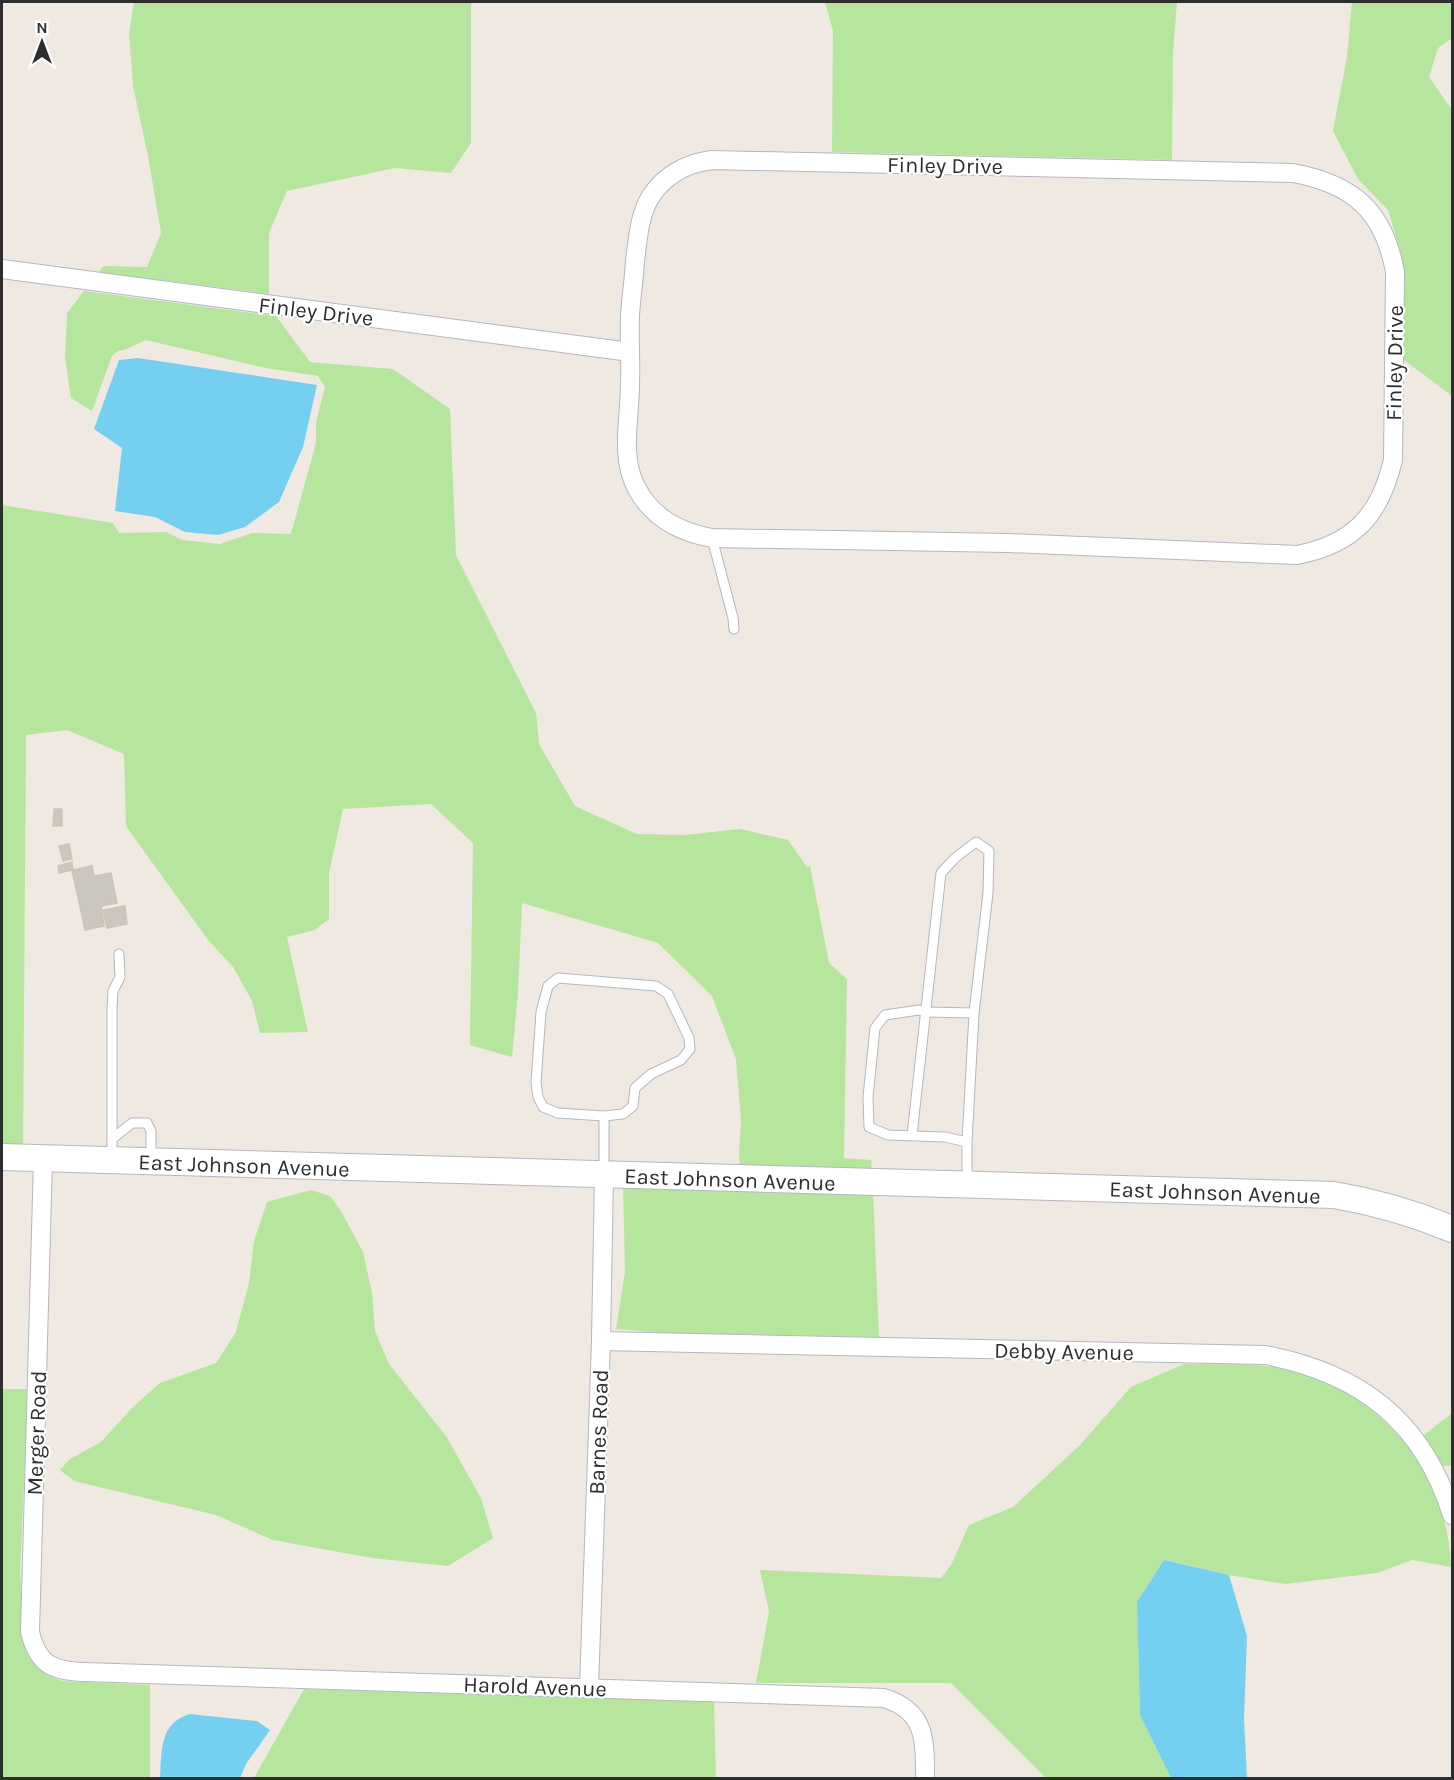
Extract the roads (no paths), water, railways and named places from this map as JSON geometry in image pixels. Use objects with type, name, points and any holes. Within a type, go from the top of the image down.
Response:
[{"type":"main road","name":"East Johnson Avenue","points":[[2,1157],[43,1159],[112,1150],[151,1162],[1334,1195],[1401,1209],[1452,1229]]},
{"type":"street","name":"Finley Drive","points":[[712,159],[1293,173],[1318,177],[1354,196],[1368,209],[1382,230],[1391,252],[1395,272],[1393,460],[1387,485],[1373,511],[1353,531],[1336,543],[1297,555],[1008,543],[712,538],[691,534],[671,525],[646,504],[636,487],[627,454],[630,317],[638,232],[650,197],[670,176],[683,168],[712,159]]},
{"type":"street","name":"Finley Drive","points":[[2,269],[630,352]]},
{"type":"street","name":"Merger Road","points":[[43,1159],[30,1632],[33,1646],[40,1657],[51,1666],[63,1671],[84,1672]]},
{"type":"street","name":"Barnes Road","points":[[590,1688],[604,1176]]},
{"type":"street","name":"Debby Avenue","points":[[601,1341],[1265,1355],[1323,1370],[1350,1383],[1374,1399],[1397,1419],[1433,1466],[1446,1493],[1452,1515]]},
{"type":"street","name":"Harold Avenue","points":[[84,1672],[884,1698],[902,1706],[917,1721],[923,1735],[925,1779]]},
{"type":"lane","points":[[712,538],[734,629]]},
{"type":"lane","points":[[912,1135],[941,873],[955,858],[976,842],[989,851],[988,893],[974,1013],[967,1185]]},
{"type":"lane","points":[[112,1150],[112,1008],[113,991],[120,977],[119,954]]},
{"type":"lane","points":[[558,978],[656,986],[668,993],[689,1038],[690,1049],[681,1060],[651,1074],[634,1088],[633,1106],[623,1114],[604,1116],[558,1113],[543,1107],[538,1097],[536,1083],[541,1012],[548,986],[558,978]]},
{"type":"lane","points":[[967,1142],[945,1137],[888,1136],[869,1127],[868,1097],[875,1028],[885,1015],[919,1010],[974,1013]]},
{"type":"lane","points":[[604,1116],[604,1176]]},
{"type":"lane","points":[[112,1150],[132,1123],[147,1123],[152,1131],[151,1162]]},
{"type":"water","points":[[138,358],[317,385],[303,447],[279,502],[245,527],[218,535],[185,532],[155,517],[115,511],[122,448],[94,429],[119,360]]},
{"type":"water","points":[[1164,1560],[1229,1575],[1247,1636],[1244,1719],[1247,1778],[1171,1778],[1140,1715],[1137,1602]]},
{"type":"water","points":[[190,1714],[257,1721],[270,1730],[246,1764],[240,1778],[160,1778],[162,1748],[167,1731],[180,1718]]}]
